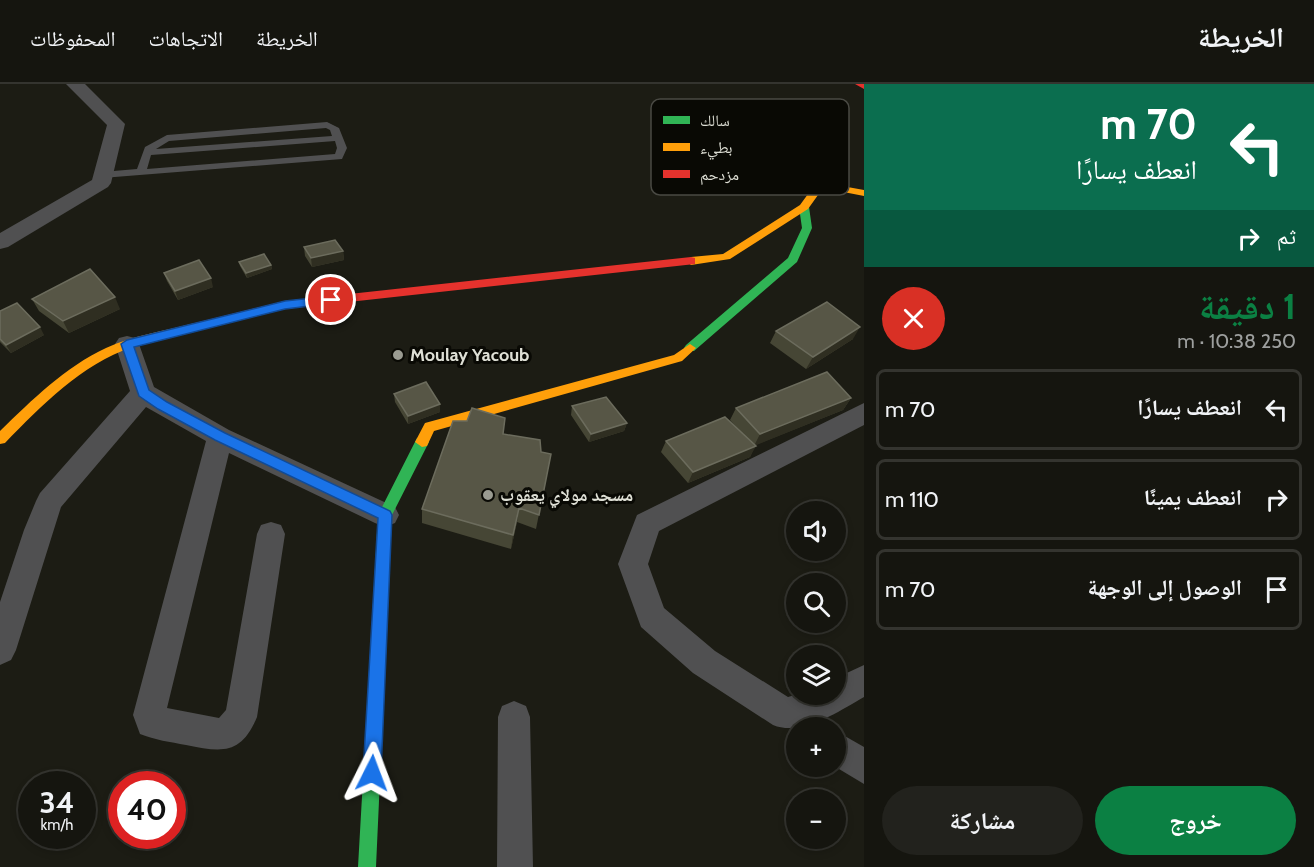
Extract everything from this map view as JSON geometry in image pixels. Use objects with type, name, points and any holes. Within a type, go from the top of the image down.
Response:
[{"type":"street","points":[[0,242],[101,183],[116,124],[75,84]]},
{"type":"street","points":[[859,84],[864,86]]},
{"type":"street","points":[[849,190],[864,193]]},
{"type":"street","points":[[0,439],[44,396],[84,365],[127,344],[285,305],[726,257],[804,207],[813,195]]},
{"type":"street","points":[[367,867],[385,515],[430,426],[678,358],[793,260],[807,228],[804,207]]},
{"type":"street","points":[[127,344],[144,393],[220,437],[385,515]]},
{"type":"street","points":[[0,650],[38,530],[50,501],[144,393]]},
{"type":"street","points":[[789,717],[704,662],[652,616],[633,564],[647,523],[864,412]]},
{"type":"street","points":[[220,437],[148,715],[152,722],[219,735],[232,729],[241,717],[271,534]]},
{"type":"street","points":[[801,717],[864,680]]},
{"type":"street","points":[[514,717],[515,867]]},
{"type":"street","points":[[846,755],[864,767]]},
{"type":"lane","points":[[102,175],[339,157],[342,148],[334,128],[327,126],[167,138],[150,146],[141,172]]},
{"type":"building","points":[[335,240],[343,251],[311,258],[304,247]]},
{"type":"building","points":[[264,254],[271,265],[246,273],[239,262]]},
{"type":"building","points":[[199,260],[211,278],[175,291],[164,273]]},
{"type":"building","points":[[90,269],[115,297],[63,321],[32,299]]},
{"type":"building","points":[[827,302],[860,327],[813,357],[776,331]]},
{"type":"building","points":[[17,303],[40,327],[6,345],[0,339],[0,311]]},
{"type":"building","points":[[827,372],[851,398],[760,434],[736,408]]},
{"type":"building","points":[[426,382],[440,404],[408,416],[394,394]]},
{"type":"building","points":[[606,397],[627,423],[591,434],[572,406]]},
{"type":"building","name":"مسجد مولاي يعقوب","points":[[472,408],[505,418],[503,434],[540,440],[541,452],[551,454],[539,515],[519,508],[513,535],[422,509],[453,421],[467,421]]},
{"type":"building","points":[[725,417],[756,446],[693,472],[666,441]]},
{"type":"traffic: fast","points":[[690,348],[793,260],[807,228],[804,207]]},
{"type":"traffic: fast","points":[[367,867],[385,515],[422,442]]},
{"type":"traffic: slow","points":[[849,190],[864,193]]},
{"type":"traffic: slow","points":[[691,261],[726,257],[804,207],[813,195]]},
{"type":"traffic: slow","points":[[0,439],[59,384],[109,351],[145,339],[195,327]]},
{"type":"traffic: slow","points":[[422,442],[430,427],[678,358],[690,348]]},
{"type":"traffic: jam","points":[[859,84],[864,86]]},
{"type":"traffic: jam","points":[[195,327],[285,305],[691,261]]},
{"type":"place","name":"Moulay Yacoub","points":[[398,355]]},
{"type":"place","name":"مسجد مولاي يعقوب","points":[[488,495]]},
{"type":"route","points":[[331,300],[285,305],[127,344],[144,393],[220,437],[385,515],[372,773]]}]
